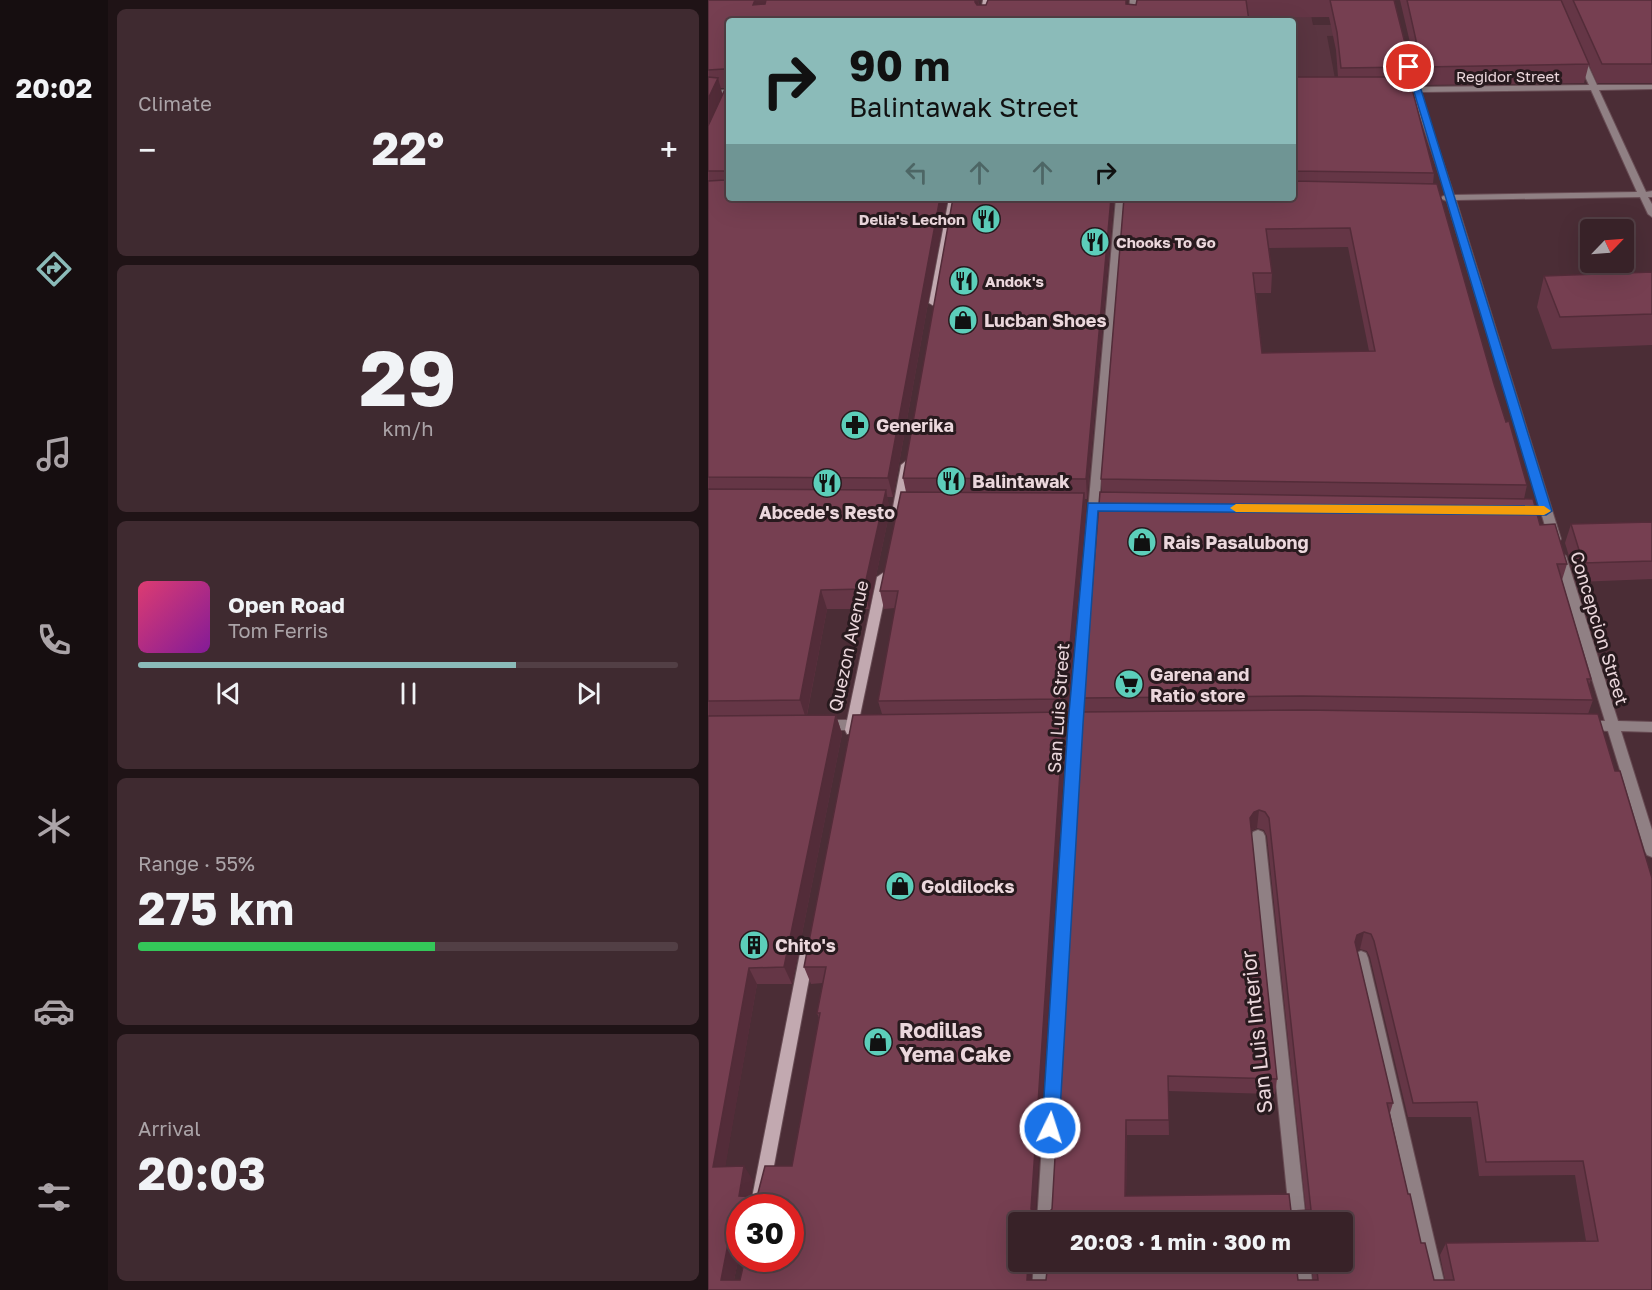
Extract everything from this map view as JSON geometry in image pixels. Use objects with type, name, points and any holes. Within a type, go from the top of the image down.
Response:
[{"type":"main road","points":[[984,18],[987,0]]},
{"type":"main road","points":[[932,315],[952,201]]},
{"type":"main road","points":[[898,505],[907,455]]},
{"type":"main road","name":"Quezon Avenue","points":[[847,748],[887,561]]},
{"type":"main road","points":[[761,1194],[810,937]]},
{"type":"street","points":[[1132,18],[1134,0]]},
{"type":"street","name":"Concepcion Street","points":[[1404,45],[1415,90],[1451,198],[1540,511],[1613,725],[1652,851]]},
{"type":"street","points":[[1579,55],[1593,88],[1648,194],[1652,214]]},
{"type":"street","name":"Regidor Street","points":[[1393,90],[1652,87]]},
{"type":"street","points":[[708,92],[726,94]]},
{"type":"street","points":[[1428,197],[1648,194]]},
{"type":"street","name":"San Luis Street","points":[[1046,1212],[1076,724],[1092,507],[1120,201]]},
{"type":"street","points":[[804,725],[875,724]]},
{"type":"street","points":[[1566,725],[1652,727]]},
{"type":"street","name":"San Luis Interior","points":[[1258,836],[1297,1212]]},
{"type":"street","points":[[1361,958],[1438,1290]]},
{"type":"street","points":[[1040,1290],[1041,1272]]},
{"type":"street","points":[[1303,1272],[1305,1290]]},
{"type":"shaded area","points":[[1309,5],[1313,25],[1371,25],[1373,35],[1327,36],[1336,84],[1296,84],[1296,18],[1181,18]]},
{"type":"building","points":[[708,0],[755,0],[753,5],[765,4],[766,0],[975,0],[977,5],[986,5],[988,0],[1126,0],[1126,4],[1136,5],[1137,0],[1246,0],[1249,18],[726,18],[726,71],[724,69],[708,70]]},
{"type":"building","points":[[1330,0],[1394,0],[1411,67],[1341,68],[1337,32]]},
{"type":"building","points":[[1407,0],[1561,0],[1589,64],[1422,67]]},
{"type":"building","points":[[1573,0],[1652,0],[1652,64],[1602,64]]},
{"type":"building","points":[[708,77],[718,78],[708,99]]},
{"type":"building","points":[[1296,77],[1409,77],[1434,173],[1296,171]]},
{"type":"building","points":[[726,87],[726,173],[708,171],[708,126]]},
{"type":"building","points":[[726,173],[726,201],[939,201],[888,478],[708,477],[708,181],[725,180]]},
{"type":"building","points":[[1296,181],[1437,184],[1494,384],[1506,422],[1509,421],[1527,485],[1101,479],[1124,201],[1296,201]],"holes":[[[1350,228],[1375,351],[1262,353],[1253,273],[1272,273],[1266,229]]]},
{"type":"building","points":[[952,201],[1111,201],[1086,479],[903,478]]},
{"type":"building","points":[[1652,272],[1652,314],[1560,317],[1544,276],[1634,273]]},
{"type":"building","points":[[708,489],[886,490],[864,589],[821,590],[800,700],[708,701]]},
{"type":"building","points":[[901,492],[1084,493],[1065,699],[878,701],[898,591],[880,591]]},
{"type":"building","points":[[1100,492],[1533,499],[1540,525],[1555,524],[1567,564],[1557,564],[1591,679],[1587,679],[1593,700],[1302,696],[1083,698]]},
{"type":"building","points":[[1652,522],[1652,561],[1583,563],[1571,524]]},
{"type":"building","points":[[1302,710],[1598,714],[1615,771],[1620,771],[1652,878],[1652,1290],[708,1290],[708,716],[836,715],[784,967],[749,968],[713,1167],[744,1166],[739,1194],[726,1194],[726,1254],[721,1280],[740,1280],[742,1272],[804,1272],[804,1194],[758,1194],[765,1166],[792,1166],[820,1013],[817,1013],[826,967],[804,967],[853,715],[1064,712],[1031,1209],[1050,1211],[1052,1209],[1081,712]],"holes":[[[1259,810],[1265,812],[1269,818],[1311,1210],[1291,1211],[1289,1194],[1125,1196],[1126,1120],[1169,1120],[1168,1076],[1277,1079],[1250,818],[1254,812]],[[1364,932],[1371,934],[1374,941],[1413,1103],[1477,1102],[1486,1162],[1583,1161],[1598,1241],[1446,1243],[1454,1280],[1434,1280],[1425,1243],[1421,1243],[1387,1103],[1393,1103],[1355,942],[1357,935]]]},
{"type":"slow traffic","points":[[1236,508],[1544,511]]},
{"type":"place","name":"Delia's Lechon","points":[[986,219]]},
{"type":"place","name":"Chooks To Go","points":[[1095,242]]},
{"type":"place","name":"Andok's","points":[[964,281]]},
{"type":"place","name":"Lucban Shoes","points":[[963,320]]},
{"type":"place","name":"Generika","points":[[855,425]]},
{"type":"place","name":"Balintawak","points":[[951,481]]},
{"type":"place","name":"Abcede's Resto","points":[[827,483]]},
{"type":"place","name":"Rais Pasalubong","points":[[1142,542]]},
{"type":"place","name":"Garena and Ratio store","points":[[1129,684]]},
{"type":"place","name":"Goldilocks","points":[[900,886]]},
{"type":"place","name":"Chito's","points":[[754,945]]},
{"type":"place","name":"Rodillas Yema Cake","points":[[878,1042]]},
{"type":"route","points":[[1050,1128],[1092,507],[1546,511],[1409,67]]}]
